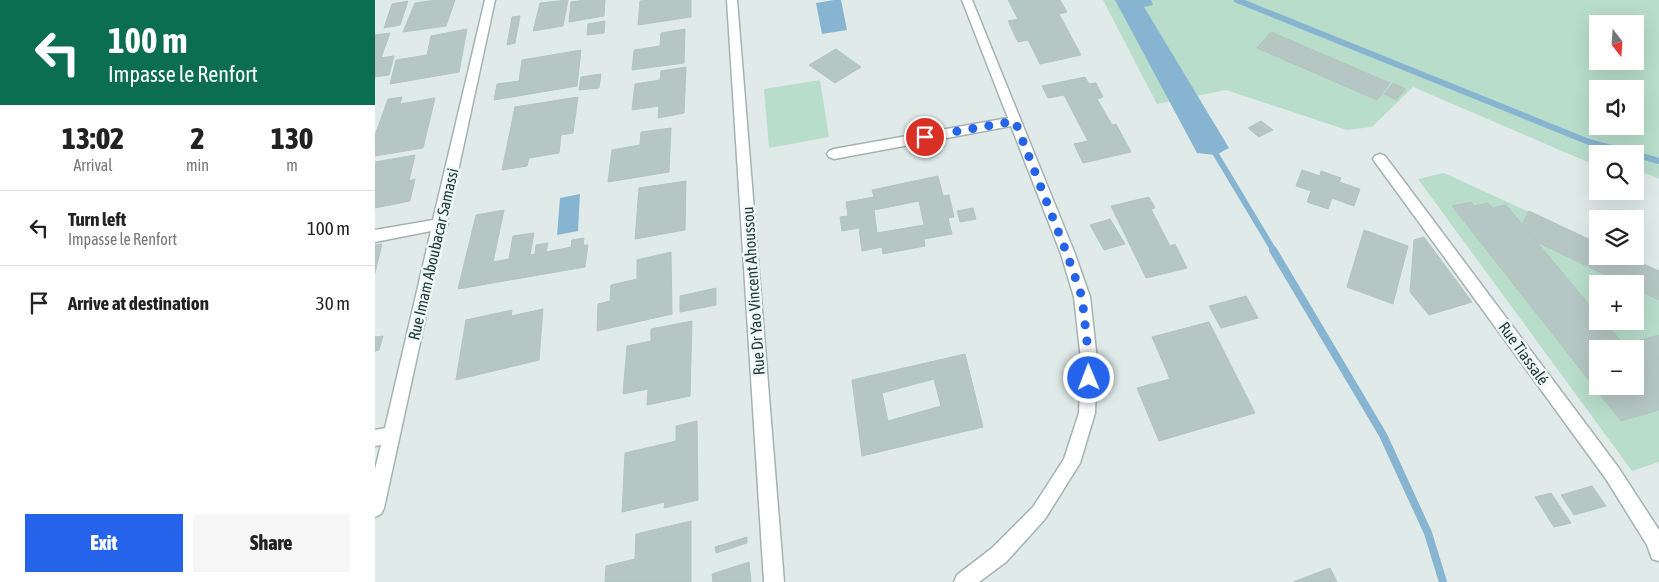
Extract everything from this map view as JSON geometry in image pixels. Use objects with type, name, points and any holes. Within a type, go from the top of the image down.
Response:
[{"type":"street","name":"Rue Imam Aboubacar Samassi","points":[[375,508],[441,224],[490,0]]},
{"type":"street","name":"Rue Dr Yao Vincent Ahoussou","points":[[732,0],[774,582]]},
{"type":"street","points":[[964,582],[999,555],[1039,513],[1071,463],[1087,412],[1089,360],[1082,297],[1067,254],[967,0]]},
{"type":"street","points":[[834,154],[1015,121]]},
{"type":"street","name":"Rue Tiassalé","points":[[1380,159],[1612,473],[1654,539],[1659,552]]},
{"type":"street","points":[[375,236],[441,224]]},
{"type":"street","points":[[375,438],[392,434]]},
{"type":"green space","points":[[1103,0],[1659,0],[1659,179],[1644,173],[1644,145],[1589,145],[1589,163],[1413,87],[1372,127],[1347,130],[1226,90],[1157,104]]},
{"type":"green space","points":[[820,80],[829,137],[769,148],[764,89]]},
{"type":"green space","points":[[1444,173],[1589,239],[1589,265],[1634,265],[1659,271],[1659,462],[1632,471],[1418,179]]},
{"type":"water","points":[[841,0],[847,30],[822,34],[816,3]]},
{"type":"water","points":[[1115,0],[1151,0],[1153,5],[1144,7],[1229,148],[1216,155],[1197,153]]},
{"type":"water","points":[[580,194],[578,231],[557,235],[560,198]]},
{"type":"building","points":[[455,0],[446,26],[403,32],[415,3]]},
{"type":"building","points":[[568,0],[563,26],[533,31],[540,3]]},
{"type":"building","points":[[605,0],[604,16],[569,22],[571,2]]},
{"type":"building","points":[[691,0],[691,17],[638,25],[640,1]]},
{"type":"building","points":[[1008,0],[1060,0],[1067,12],[1059,14],[1081,55],[1040,64],[1028,40],[1018,42],[1008,21],[1018,19]]},
{"type":"building","points":[[408,1],[400,25],[384,28],[392,4]]},
{"type":"building","points":[[520,16],[515,43],[507,45],[512,17]]},
{"type":"building","points":[[605,21],[604,33],[587,35],[588,24]]},
{"type":"building","points":[[467,29],[459,72],[390,84],[396,60],[427,55],[431,36]]},
{"type":"building","points":[[685,29],[684,63],[632,70],[634,50],[660,46],[661,33]]},
{"type":"building","points":[[1271,32],[1390,83],[1377,100],[1257,48]]},
{"type":"building","points":[[390,33],[381,58],[394,56],[389,75],[375,77],[375,35]]},
{"type":"building","points":[[836,49],[861,67],[835,83],[809,65]]},
{"type":"building","points":[[581,50],[577,86],[494,100],[497,84],[519,81],[522,60]]},
{"type":"building","points":[[686,67],[684,113],[658,118],[659,106],[632,110],[635,84],[660,80],[661,71]]},
{"type":"building","points":[[601,74],[599,88],[579,90],[581,77]]},
{"type":"building","points":[[1085,77],[1089,84],[1096,83],[1103,97],[1097,99],[1112,125],[1116,124],[1131,152],[1083,163],[1074,144],[1088,141],[1064,95],[1048,98],[1042,86]]},
{"type":"building","points":[[1393,83],[1406,89],[1396,100],[1384,94]]},
{"type":"building","points":[[402,97],[400,104],[435,98],[423,148],[375,156],[375,135],[388,99]]},
{"type":"building","points":[[578,97],[573,133],[561,135],[559,153],[529,158],[527,166],[502,170],[515,107]]},
{"type":"building","points":[[1261,121],[1273,130],[1259,137],[1248,128]]},
{"type":"building","points":[[671,128],[669,172],[608,182],[612,150],[640,145],[641,132]]},
{"type":"building","points":[[415,155],[409,181],[415,179],[410,201],[375,208],[375,162]]},
{"type":"building","points":[[1302,170],[1320,176],[1321,171],[1341,178],[1339,182],[1360,189],[1354,206],[1332,198],[1328,209],[1307,202],[1311,191],[1296,186]]},
{"type":"building","points":[[938,176],[943,196],[949,195],[954,217],[948,218],[952,234],[924,239],[925,246],[883,254],[882,247],[862,251],[859,228],[842,231],[840,217],[848,216],[846,202],[874,197],[872,190]],"holes":[[[919,201],[924,225],[877,233],[874,210]]]},
{"type":"building","points":[[686,181],[685,230],[635,239],[639,188]]},
{"type":"building","points":[[1149,197],[1155,208],[1151,209],[1170,246],[1175,244],[1187,268],[1146,278],[1111,206]]},
{"type":"building","points":[[1471,202],[1474,206],[1488,203],[1493,208],[1506,205],[1589,304],[1589,330],[1612,330],[1620,340],[1589,340],[1589,380],[1452,206]]},
{"type":"building","points":[[973,208],[976,219],[960,222],[957,211]]},
{"type":"building","points":[[504,210],[493,262],[509,259],[513,236],[534,233],[530,255],[535,254],[536,245],[548,243],[546,252],[571,247],[572,240],[584,238],[583,245],[588,245],[585,267],[458,289],[476,215]]},
{"type":"building","points":[[1529,211],[1589,239],[1589,265],[1644,264],[1659,271],[1659,300],[1644,293],[1644,275],[1605,275],[1537,242],[1522,224]]},
{"type":"building","points":[[1110,219],[1125,244],[1104,250],[1090,225]]},
{"type":"building","points":[[1364,230],[1408,246],[1393,304],[1347,287]]},
{"type":"building","points":[[1424,237],[1472,302],[1429,315],[1410,292],[1414,240]]},
{"type":"building","points":[[382,244],[375,273],[375,245]]},
{"type":"building","points":[[671,252],[672,314],[597,331],[598,304],[610,301],[611,285],[637,279],[637,260]]},
{"type":"building","points":[[716,288],[716,305],[680,312],[680,296]]},
{"type":"building","points":[[1246,296],[1258,318],[1221,328],[1209,306]]},
{"type":"building","points":[[543,309],[539,360],[456,380],[466,320],[512,310],[511,316]]},
{"type":"building","points":[[692,321],[690,396],[647,405],[648,389],[623,394],[627,346],[651,341],[651,329]]},
{"type":"building","points":[[1209,322],[1255,413],[1159,441],[1137,388],[1170,379],[1152,337]]},
{"type":"building","points":[[1659,335],[1659,410],[1621,421],[1601,395],[1644,395],[1644,340],[1642,340]]},
{"type":"building","points":[[383,336],[379,350],[375,351],[375,337]]},
{"type":"building","points":[[965,354],[983,427],[862,456],[852,380]],"holes":[[[934,379],[941,406],[888,421],[882,393]]]},
{"type":"building","points":[[697,421],[698,500],[664,508],[665,502],[622,512],[625,453],[676,441],[676,426]]},
{"type":"building","points":[[1592,486],[1606,506],[1574,515],[1561,495]]},
{"type":"building","points":[[1551,493],[1571,523],[1554,527],[1535,497]]},
{"type":"building","points":[[691,521],[691,582],[605,582],[606,566],[635,559],[636,534]]},
{"type":"building","points":[[747,537],[747,543],[716,553],[715,547]]},
{"type":"building","points":[[749,562],[751,582],[713,582],[712,574]]},
{"type":"building","points":[[1330,568],[1337,582],[1293,582]]},
{"type":"waterway","points":[[1237,0],[1600,145]]},
{"type":"waterway","points":[[1211,146],[1274,251]]},
{"type":"waterway","points":[[1644,157],[1659,161]]},
{"type":"waterway","points":[[1273,250],[1383,435],[1428,533],[1443,582]]},
{"type":"route","points":[[925,137],[1015,121],[1082,297],[1089,360],[1089,378]]}]
